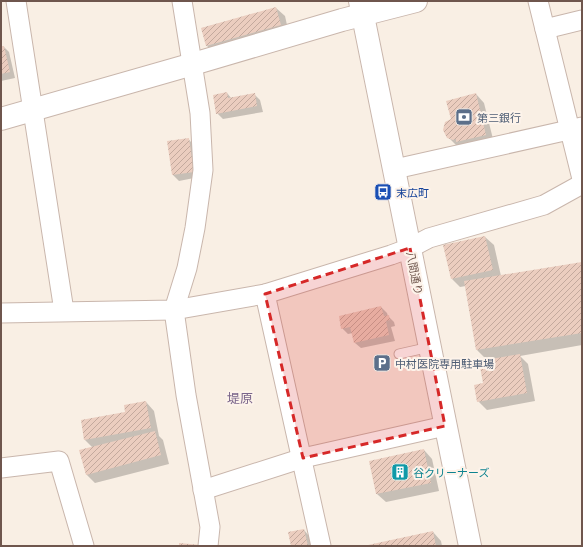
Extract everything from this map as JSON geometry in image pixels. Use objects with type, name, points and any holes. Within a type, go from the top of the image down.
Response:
[{"type":"street","points":[[16,1],[64,311]]},
{"type":"street","points":[[182,1],[200,113],[203,170],[195,228],[188,261],[174,310],[186,395],[210,526],[208,546]]},
{"type":"street","points":[[1,119],[193,64],[365,6],[416,1]]},
{"type":"street","points":[[538,1],[545,29],[576,128],[582,179]]},
{"type":"street","name":"八間通り","points":[[365,6],[410,248],[470,546]]},
{"type":"street","points":[[545,29],[582,20]]},
{"type":"street","points":[[395,169],[576,128]]},
{"type":"street","points":[[1,313],[174,310],[266,294],[391,255],[410,248],[429,238],[544,206],[582,184]]},
{"type":"street","points":[[266,294],[322,546]]},
{"type":"street","points":[[203,490],[303,458],[445,426]]},
{"type":"street","points":[[1,468],[59,461],[84,546]]},
{"type":"lane","points":[[399,354],[430,347]]},
{"type":"highlighted area","points":[[410,248],[445,426],[303,458],[265,294]]},
{"type":"building","points":[[276,7],[281,25],[206,46],[201,28]]},
{"type":"building","points":[[1,46],[4,46],[10,72],[1,74]]},
{"type":"building","points":[[227,92],[228,98],[255,93],[257,106],[216,114],[213,95]]},
{"type":"building","points":[[476,93],[486,135],[456,142],[456,139],[453,140],[447,138],[443,130],[445,122],[451,119],[446,101]]},
{"type":"building","points":[[189,138],[194,172],[172,175],[167,141]]},
{"type":"building","points":[[485,236],[493,270],[451,279],[443,245]]},
{"type":"building","points":[[582,262],[582,333],[476,350],[464,281]]},
{"type":"building","points":[[381,306],[384,316],[389,315],[390,320],[386,321],[389,335],[354,343],[350,327],[341,329],[339,316]]},
{"type":"building","points":[[520,354],[527,393],[477,402],[474,385],[483,383],[479,361]]},
{"type":"building","points":[[146,401],[151,428],[84,440],[81,420],[125,412],[124,405]]},
{"type":"building","points":[[155,431],[161,455],[86,475],[79,450]]},
{"type":"building","name":"谷クリーナーズ","points":[[424,449],[431,483],[376,494],[369,461]]},
{"type":"building","points":[[304,529],[308,546],[291,546],[288,532]]},
{"type":"building","points":[[433,531],[436,546],[368,545]]},
{"type":"building","points":[[179,543],[201,545],[201,546],[179,546]]},
{"type":"place","name":"第三銀行","points":[[464,117]]},
{"type":"place","name":"末広町","points":[[383,192]]},
{"type":"place","name":"中村医院専用駐車場","points":[[382,363]]},
{"type":"place","name":"谷クリーナーズ","points":[[400,472]]},
{"type":"district","name":"堤原","points":[[240,398]]}]
